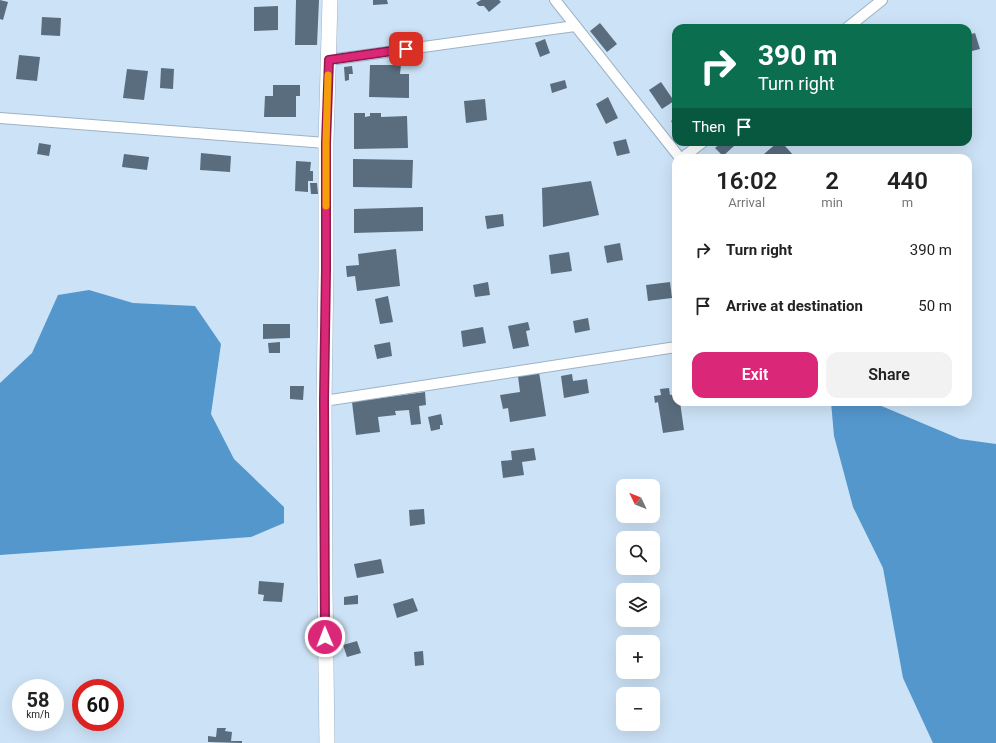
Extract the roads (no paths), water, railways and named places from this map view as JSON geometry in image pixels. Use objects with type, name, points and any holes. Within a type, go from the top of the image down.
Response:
[{"type":"main road","points":[[327,743],[324,400],[326,143],[330,0]]},
{"type":"street","points":[[554,0],[678,154]]},
{"type":"street","points":[[852,24],[882,0]]},
{"type":"street","points":[[329,60],[575,26]]},
{"type":"street","points":[[0,118],[326,143]]},
{"type":"street","points":[[686,154],[697,146]]},
{"type":"street","points":[[324,400],[672,348]]},
{"type":"water","points":[[89,290],[133,303],[195,306],[221,344],[211,414],[234,459],[284,507],[284,523],[251,537],[0,555],[0,383],[32,353],[58,295]]},
{"type":"water","points":[[831,406],[882,406],[960,439],[996,444],[996,743],[933,743],[903,678],[883,568],[853,507],[834,436]]}]
